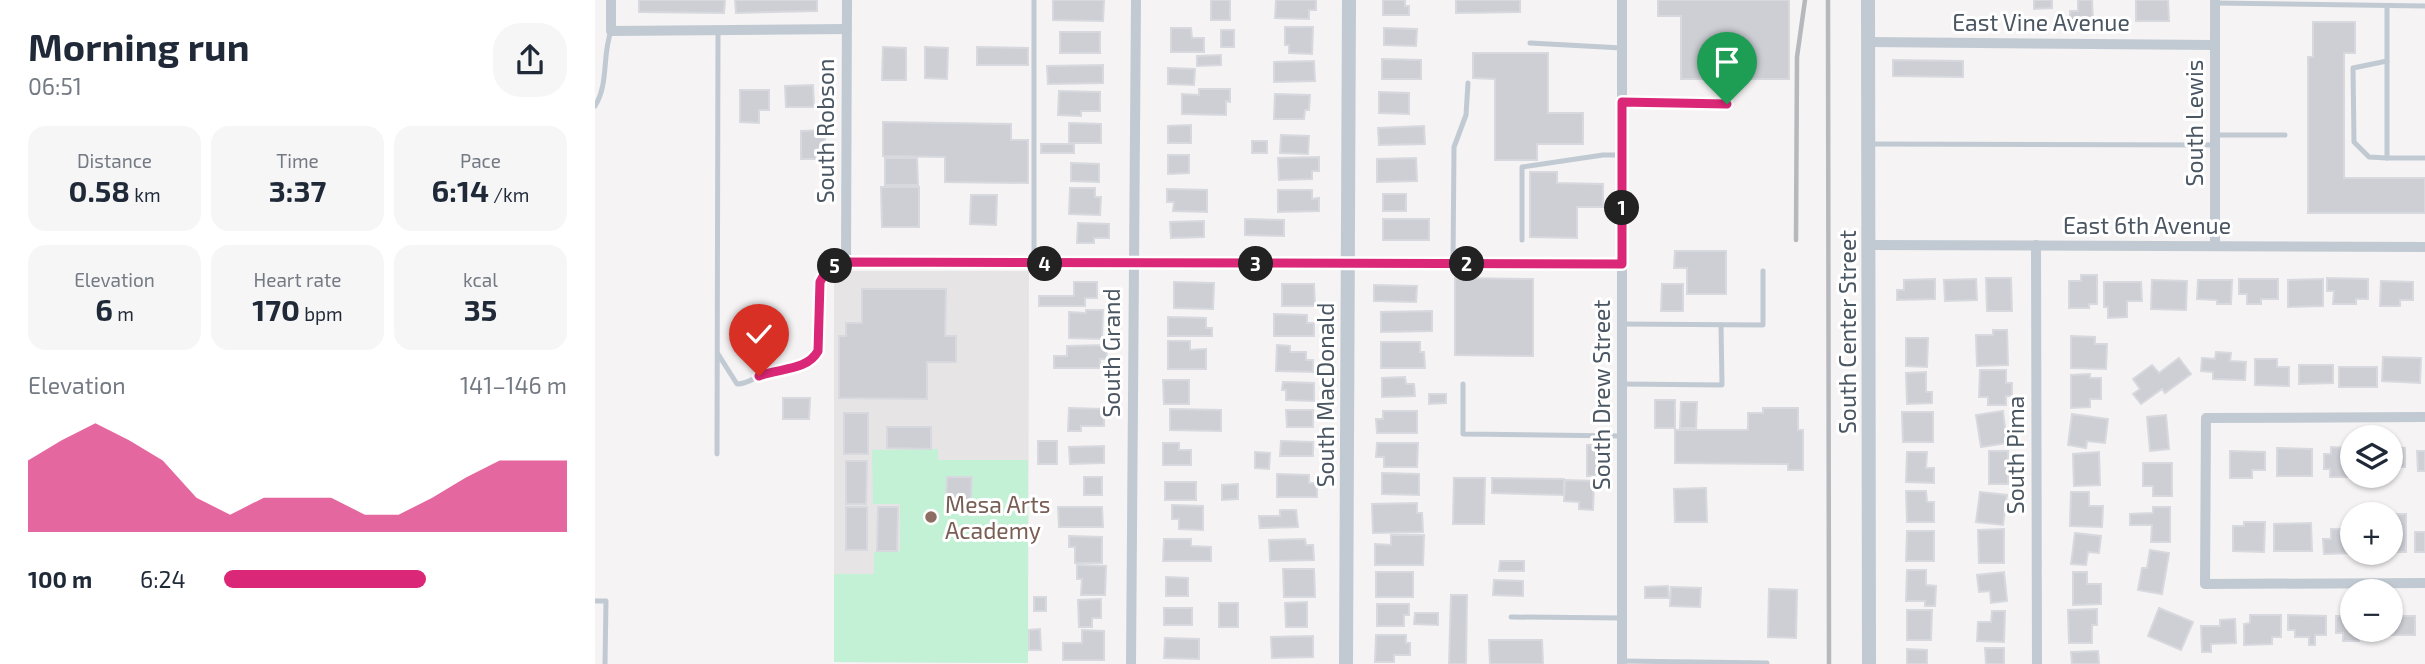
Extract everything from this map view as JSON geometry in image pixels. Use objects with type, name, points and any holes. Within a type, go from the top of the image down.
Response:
[{"type":"street","points":[[611,0],[611,31],[846,29]]},
{"type":"street","name":"South Robson","points":[[846,0],[846,262]]},
{"type":"street","name":"South Grand","points":[[1131,664],[1136,0]]},
{"type":"street","name":"South MacDonald","points":[[1346,664],[1349,0]]},
{"type":"street","name":"South Drew Street","points":[[1622,0],[1622,662]]},
{"type":"street","name":"South Center Street","points":[[1868,0],[1868,664]]},
{"type":"street","name":"South Lewis","points":[[2215,1],[2215,246]]},
{"type":"street","name":"East Vine Avenue","points":[[1868,42],[2214,45]]},
{"type":"street","name":"East 6th Avenue","points":[[1870,245],[2425,247]]},
{"type":"street","name":"South Pima","points":[[2036,245],[2037,664]]},
{"type":"street","points":[[846,262],[1622,264]]},
{"type":"street","points":[[2425,417],[2206,418],[2204,584],[2425,583]]},
{"type":"lane","points":[[1034,0],[1034,264]]},
{"type":"lane","points":[[2215,1],[2425,6]]},
{"type":"lane","points":[[2387,6],[2387,158]]},
{"type":"lane","points":[[717,454],[718,30]]},
{"type":"lane","points":[[595,106],[603,90],[605,55],[611,31]]},
{"type":"lane","points":[[1530,43],[1622,48]]},
{"type":"lane","points":[[2387,61],[2353,68],[2354,142],[2368,157],[2425,158]]},
{"type":"lane","points":[[1453,264],[1454,147],[1466,115],[1468,83]]},
{"type":"lane","points":[[1622,102],[1727,104]]},
{"type":"lane","points":[[1870,144],[2215,140],[2285,135]]},
{"type":"lane","points":[[1522,240],[1522,167],[1603,155],[1622,155]]},
{"type":"lane","points":[[717,353],[728,374],[737,384],[752,381],[770,371],[801,366],[814,359],[818,351],[820,282],[826,271],[846,262]]},
{"type":"lane","points":[[1622,324],[1763,325],[1763,271]]},
{"type":"lane","points":[[1622,384],[1722,385],[1721,325]]},
{"type":"lane","points":[[1462,384],[1463,434],[1622,436]]},
{"type":"lane","points":[[595,601],[606,601],[605,664]]},
{"type":"lane","points":[[1511,617],[1622,618]]},
{"type":"lane","points":[[1622,662],[1767,663]]},
{"type":"shaded area","name":"Mesa Arts Academy","points":[[834,271],[1029,271],[1028,663],[834,662]]},
{"type":"green space","points":[[938,449],[938,460],[1028,460],[1028,663],[834,662],[834,574],[874,574],[874,552],[900,551],[900,504],[873,504],[872,450]]},
{"type":"building","points":[[639,0],[725,0],[724,13],[639,12]]},
{"type":"building","points":[[735,0],[817,0],[817,11],[736,13]]},
{"type":"building","points":[[1053,0],[1104,0],[1103,21],[1053,20]]},
{"type":"building","points":[[1211,0],[1230,0],[1230,20],[1211,20]]},
{"type":"building","points":[[1276,0],[1316,0],[1316,10],[1309,10],[1309,19],[1275,18]]},
{"type":"building","points":[[1383,0],[1405,0],[1405,6],[1409,6],[1409,15],[1383,15]]},
{"type":"building","points":[[1456,0],[1520,0],[1520,12],[1456,13]]},
{"type":"building","points":[[1658,0],[1789,0],[1789,79],[1681,79],[1681,16],[1658,16]]},
{"type":"building","points":[[2034,0],[2052,0],[2052,8],[2034,9]]},
{"type":"building","points":[[2078,0],[2092,0],[2093,22],[2070,23],[2070,11],[2078,11]]},
{"type":"building","points":[[2136,0],[2168,0],[2169,21],[2136,21]]},
{"type":"building","points":[[2313,22],[2355,22],[2355,53],[2344,53],[2344,178],[2425,178],[2425,213],[2308,213],[2308,57],[2313,57]]},
{"type":"building","points":[[1285,27],[1313,27],[1312,54],[1289,53],[1289,45],[1285,45]]},
{"type":"building","points":[[1171,28],[1191,28],[1192,38],[1204,38],[1204,52],[1171,52]]},
{"type":"building","points":[[1384,28],[1417,29],[1416,46],[1384,45]]},
{"type":"building","points":[[1221,30],[1234,30],[1234,47],[1221,47]]},
{"type":"building","points":[[1060,32],[1100,32],[1100,53],[1060,53]]},
{"type":"building","points":[[883,47],[906,48],[906,80],[882,80]]},
{"type":"building","points":[[925,47],[948,48],[947,79],[925,78]]},
{"type":"building","points":[[977,47],[1028,48],[1028,65],[977,65]]},
{"type":"building","points":[[1473,53],[1548,53],[1548,113],[1583,113],[1583,144],[1537,144],[1537,160],[1495,160],[1495,79],[1473,78]]},
{"type":"building","points":[[1221,55],[1221,65],[1197,66],[1197,56]]},
{"type":"building","points":[[1382,59],[1421,60],[1421,79],[1382,79]]},
{"type":"building","points":[[1893,60],[1963,61],[1963,77],[1893,76]]},
{"type":"building","points":[[1314,61],[1315,81],[1274,82],[1274,62]]},
{"type":"building","points":[[1103,65],[1103,83],[1048,84],[1047,66]]},
{"type":"building","points":[[1168,68],[1195,69],[1194,85],[1168,84]]},
{"type":"building","points":[[813,85],[814,107],[786,107],[785,86]]},
{"type":"building","points":[[1199,89],[1230,89],[1230,102],[1226,101],[1226,115],[1182,114],[1182,94],[1199,95]]},
{"type":"building","points":[[740,90],[769,90],[769,110],[759,110],[759,123],[740,122]]},
{"type":"building","points":[[1059,91],[1100,92],[1100,111],[1081,111],[1081,116],[1058,115]]},
{"type":"building","points":[[1379,92],[1409,93],[1409,114],[1379,113]]},
{"type":"building","points":[[1275,94],[1310,95],[1309,110],[1305,110],[1304,119],[1274,119]]},
{"type":"building","points":[[883,122],[1011,124],[1011,140],[1028,140],[1028,183],[945,182],[945,157],[883,156]]},
{"type":"building","points":[[1069,123],[1101,124],[1101,143],[1069,143]]},
{"type":"building","points":[[1191,125],[1191,143],[1168,143],[1168,126]]},
{"type":"building","points":[[1424,126],[1425,144],[1379,145],[1378,128]]},
{"type":"building","points":[[825,130],[825,159],[801,159],[801,131]]},
{"type":"building","points":[[1281,135],[1309,136],[1308,154],[1280,153]]},
{"type":"building","points":[[1252,141],[1267,141],[1267,153],[1252,153]]},
{"type":"building","points":[[1041,144],[1074,144],[1074,153],[1041,153]]},
{"type":"building","points":[[1168,155],[1189,155],[1189,173],[1168,174]]},
{"type":"building","points":[[1319,157],[1319,171],[1312,171],[1312,179],[1279,180],[1278,158]]},
{"type":"building","points":[[885,158],[917,158],[918,185],[885,185]]},
{"type":"building","points":[[1416,158],[1417,181],[1377,182],[1377,159]]},
{"type":"building","points":[[1071,163],[1099,164],[1099,182],[1071,181]]},
{"type":"building","points":[[1530,172],[1557,172],[1557,183],[1603,184],[1603,207],[1577,207],[1577,238],[1530,237]]},
{"type":"building","points":[[881,187],[919,187],[919,227],[882,227]]},
{"type":"building","points":[[1070,188],[1095,188],[1095,197],[1101,197],[1100,215],[1069,214]]},
{"type":"building","points":[[1167,189],[1207,190],[1207,212],[1173,211],[1174,202],[1167,202]]},
{"type":"building","points":[[1278,190],[1312,190],[1312,199],[1319,198],[1319,211],[1278,212]]},
{"type":"building","points":[[1383,194],[1406,194],[1406,211],[1383,211]]},
{"type":"building","points":[[971,195],[997,195],[996,225],[970,224]]},
{"type":"building","points":[[1245,219],[1284,220],[1284,236],[1245,235]]},
{"type":"building","points":[[1383,219],[1429,219],[1429,240],[1383,240]]},
{"type":"building","points":[[1204,221],[1204,237],[1171,238],[1170,222]]},
{"type":"building","points":[[1078,223],[1109,224],[1109,238],[1094,238],[1094,243],[1077,243]]},
{"type":"building","points":[[1675,251],[1726,251],[1726,294],[1687,294],[1687,268],[1674,268]]},
{"type":"building","points":[[2081,275],[2097,275],[2097,304],[2089,304],[2089,308],[2069,308],[2069,281],[2081,281]]},
{"type":"building","points":[[1455,278],[1533,279],[1533,356],[1455,355]]},
{"type":"building","points":[[1986,278],[2011,278],[2012,311],[1987,311]]},
{"type":"building","points":[[2327,278],[2368,279],[2368,299],[2356,299],[2356,304],[2333,304],[2334,291],[2327,291]]},
{"type":"building","points":[[1935,279],[1935,299],[1897,300],[1897,290],[1904,290],[1904,280]]},
{"type":"building","points":[[1976,279],[1977,300],[1945,301],[1944,280]]},
{"type":"building","points":[[2239,279],[2278,279],[2278,299],[2261,299],[2261,304],[2247,304],[2247,294],[2239,294]]},
{"type":"building","points":[[2323,279],[2323,306],[2288,307],[2288,280]]},
{"type":"building","points":[[2152,280],[2187,281],[2186,310],[2151,309]]},
{"type":"building","points":[[2198,280],[2232,280],[2231,304],[2197,299]]},
{"type":"building","points":[[2381,281],[2413,282],[2413,300],[2400,300],[2400,306],[2380,306]]},
{"type":"building","points":[[1074,282],[1097,282],[1097,298],[1085,298],[1085,306],[1039,306],[1039,296],[1074,296]]},
{"type":"building","points":[[1174,282],[1214,283],[1213,309],[1174,308]]},
{"type":"building","points":[[2104,282],[2141,282],[2142,301],[2127,301],[2127,317],[2108,318],[2108,307],[2104,307]]},
{"type":"building","points":[[1282,284],[1314,284],[1315,306],[1282,306]]},
{"type":"building","points":[[1662,284],[1683,284],[1683,311],[1661,311]]},
{"type":"building","points":[[1374,285],[1417,286],[1416,302],[1374,301]]},
{"type":"building","points":[[862,289],[946,289],[945,336],[956,336],[956,362],[927,362],[927,399],[839,398],[839,336],[846,336],[846,323],[862,323]]},
{"type":"building","points":[[1086,310],[1103,310],[1102,339],[1069,338],[1069,312],[1086,313]]},
{"type":"building","points":[[1432,311],[1432,331],[1381,332],[1381,312]]},
{"type":"building","points":[[1274,314],[1307,315],[1307,323],[1314,323],[1314,336],[1274,336]]},
{"type":"building","points":[[1168,317],[1206,318],[1206,328],[1212,328],[1212,336],[1168,336]]},
{"type":"building","points":[[1993,330],[2007,330],[2008,365],[1977,366],[1976,335],[1993,335]]},
{"type":"building","points":[[2071,336],[2095,337],[2095,344],[2107,344],[2106,369],[2071,368]]},
{"type":"building","points":[[1906,338],[1928,338],[1927,367],[1906,366]]},
{"type":"building","points":[[1168,341],[1190,341],[1190,350],[1206,349],[1206,369],[1168,369]]},
{"type":"building","points":[[1381,342],[1420,342],[1425,368],[1381,368]]},
{"type":"building","points":[[1106,345],[1107,359],[1100,359],[1100,368],[1054,368],[1054,356],[1067,356],[1067,346]]},
{"type":"building","points":[[1277,345],[1290,346],[1290,352],[1306,352],[1306,360],[1313,360],[1313,372],[1276,371]]},
{"type":"building","points":[[2216,352],[2231,353],[2230,361],[2246,362],[2245,380],[2213,379],[2213,372],[2201,371],[2202,358],[2215,359]]},
{"type":"building","points":[[2383,357],[2421,358],[2420,383],[2382,381]]},
{"type":"building","points":[[2179,358],[2191,374],[2165,393],[2162,389],[2141,404],[2133,394],[2140,389],[2133,379],[2152,365],[2159,373]]},
{"type":"building","points":[[2255,359],[2277,359],[2277,367],[2289,367],[2289,386],[2255,385]]},
{"type":"building","points":[[2299,365],[2333,365],[2333,383],[2299,384]]},
{"type":"building","points":[[2339,367],[2377,367],[2377,387],[2339,387]]},
{"type":"building","points":[[1980,370],[2006,370],[2006,383],[2012,383],[2012,396],[2006,396],[2006,405],[1988,405],[1988,397],[1979,397]]},
{"type":"building","points":[[1926,372],[1926,392],[1932,392],[1932,403],[1907,404],[1906,373]]},
{"type":"building","points":[[2090,374],[2090,378],[2101,378],[2101,399],[2090,399],[2090,407],[2071,408],[2071,375]]},
{"type":"building","points":[[1405,377],[1406,384],[1414,384],[1415,396],[1382,397],[1382,378]]},
{"type":"building","points":[[1163,380],[1189,380],[1189,404],[1164,404]]},
{"type":"building","points":[[1283,382],[1314,383],[1314,401],[1286,400],[1286,390],[1282,390]]},
{"type":"building","points":[[1429,394],[1446,394],[1446,403],[1429,404]]},
{"type":"building","points":[[783,398],[810,398],[809,419],[783,419]]},
{"type":"building","points":[[1655,400],[1675,400],[1675,428],[1655,428]]},
{"type":"building","points":[[1681,402],[1697,402],[1696,428],[1680,428]]},
{"type":"building","points":[[1069,408],[1104,409],[1104,426],[1081,426],[1081,431],[1068,431]]},
{"type":"building","points":[[1763,408],[1798,408],[1798,430],[1803,430],[1803,470],[1788,470],[1788,464],[1675,463],[1675,430],[1748,430],[1748,413],[1763,413]]},
{"type":"building","points":[[1170,409],[1221,410],[1221,431],[1170,430]]},
{"type":"building","points":[[1286,410],[1313,410],[1313,427],[1287,427]]},
{"type":"building","points":[[1383,411],[1417,411],[1417,433],[1377,433],[1376,419],[1383,419]]},
{"type":"building","points":[[2003,411],[2007,443],[1981,447],[1976,415]]},
{"type":"building","points":[[1902,412],[1933,412],[1933,442],[1903,442]]},
{"type":"building","points":[[844,413],[868,413],[868,454],[844,454]]},
{"type":"building","points":[[2072,414],[2108,419],[2105,443],[2087,441],[2086,448],[2068,445]]},
{"type":"building","points":[[2166,415],[2169,449],[2150,451],[2147,417]]},
{"type":"building","points":[[887,427],[931,427],[931,449],[887,448]]},
{"type":"building","points":[[1038,441],[1057,441],[1057,464],[1038,464]]},
{"type":"building","points":[[1281,441],[1313,442],[1313,456],[1280,456]]},
{"type":"building","points":[[1163,443],[1179,443],[1179,450],[1191,450],[1191,465],[1163,465]]},
{"type":"building","points":[[1377,443],[1418,443],[1417,467],[1384,467],[1384,457],[1376,457]]},
{"type":"building","points":[[1587,445],[1609,445],[1609,476],[1587,476]]},
{"type":"building","points":[[1104,446],[1104,463],[1070,464],[1069,447]]},
{"type":"building","points":[[2331,447],[2340,447],[2340,477],[2330,477],[2330,469],[2324,469],[2324,454],[2331,454]]},
{"type":"building","points":[[2277,448],[2312,449],[2312,476],[2277,476]]},
{"type":"building","points":[[2403,448],[2405,448],[2403,467]]},
{"type":"building","points":[[1989,451],[2008,451],[2008,484],[1989,484]]},
{"type":"building","points":[[2230,451],[2265,452],[2265,470],[2252,470],[2252,478],[2230,478]]},
{"type":"building","points":[[2417,451],[2425,451],[2425,471],[2418,471]]},
{"type":"building","points":[[1255,452],[1270,453],[1269,469],[1255,468]]},
{"type":"building","points":[[1907,452],[1927,452],[1926,468],[1934,468],[1934,483],[1906,482]]},
{"type":"building","points":[[2099,452],[2100,485],[2074,486],[2073,454]]},
{"type":"building","points":[[846,461],[867,461],[866,504],[846,504]]},
{"type":"building","points":[[2143,463],[2172,463],[2172,496],[2153,496],[2153,486],[2143,486]]},
{"type":"building","points":[[1382,473],[1419,474],[1419,495],[1382,494]]},
{"type":"building","points":[[1277,474],[1309,475],[1309,483],[1317,483],[1317,497],[1277,497]]},
{"type":"building","points":[[947,477],[972,477],[971,501],[946,500]]},
{"type":"building","points":[[1084,477],[1102,477],[1102,495],[1084,495]]},
{"type":"building","points":[[1454,478],[1485,478],[1484,524],[1453,524]]},
{"type":"building","points":[[1492,478],[1564,479],[1564,495],[1492,493]]},
{"type":"building","points":[[1565,480],[1594,481],[1593,510],[1579,509],[1579,502],[1564,501]]},
{"type":"building","points":[[1165,482],[1196,482],[1196,500],[1165,500]]},
{"type":"building","points":[[1238,484],[1238,499],[1222,500],[1222,485]]},
{"type":"building","points":[[1706,488],[1707,522],[1675,522],[1674,489]]},
{"type":"building","points":[[1906,491],[1926,491],[1927,502],[1934,502],[1934,522],[1907,522]]},
{"type":"building","points":[[1980,492],[2007,495],[2003,525],[1976,522]]},
{"type":"building","points":[[2071,492],[2089,492],[2089,506],[2103,506],[2102,527],[2070,526]]},
{"type":"building","points":[[1417,503],[1417,513],[1422,513],[1423,532],[1373,533],[1372,504]]},
{"type":"building","points":[[1172,505],[1203,506],[1203,530],[1179,529],[1179,519],[1172,519]]},
{"type":"building","points":[[846,507],[867,507],[867,550],[846,550]]},
{"type":"building","points":[[878,507],[898,507],[897,551],[877,551]]},
{"type":"building","points":[[1058,507],[1102,507],[1103,527],[1059,527]]},
{"type":"building","points":[[2153,507],[2170,507],[2170,542],[2151,542],[2152,525],[2130,525],[2130,514],[2153,513]]},
{"type":"building","points":[[1280,510],[1296,510],[1298,527],[1260,528],[1259,516],[1280,516]]},
{"type":"building","points":[[2403,514],[2406,514],[2406,552],[2403,552]]},
{"type":"building","points":[[2244,522],[2265,522],[2264,552],[2233,551],[2233,526],[2244,526]]},
{"type":"building","points":[[2311,523],[2312,551],[2274,551],[2274,524]]},
{"type":"building","points":[[2004,529],[2004,563],[1979,563],[1978,530]]},
{"type":"building","points":[[2331,529],[2340,529],[2340,554],[2324,554],[2323,539],[2331,539]]},
{"type":"building","points":[[1907,531],[1934,531],[1934,561],[1906,561]]},
{"type":"building","points":[[2415,532],[2425,532],[2425,552],[2415,552]]},
{"type":"building","points":[[2075,533],[2101,536],[2099,553],[2088,552],[2086,565],[2071,564]]},
{"type":"building","points":[[1391,535],[1424,535],[1423,565],[1375,565],[1375,544],[1391,545]]},
{"type":"building","points":[[1069,536],[1102,537],[1102,563],[1075,563],[1075,547],[1069,547]]},
{"type":"building","points":[[1164,539],[1191,539],[1191,546],[1211,547],[1211,561],[1163,561]]},
{"type":"building","points":[[1305,539],[1306,545],[1313,545],[1314,560],[1270,561],[1269,540]]},
{"type":"building","points":[[2150,550],[2169,553],[2162,594],[2138,590],[2142,568],[2147,568]]},
{"type":"building","points":[[1500,561],[1524,561],[1524,571],[1499,571]]},
{"type":"building","points":[[1077,565],[1106,566],[1105,595],[1081,595],[1082,579],[1077,579]]},
{"type":"building","points":[[1283,569],[1314,569],[1315,597],[1284,597]]},
{"type":"building","points":[[1907,570],[1926,570],[1926,585],[1936,586],[1935,606],[1925,606],[1925,601],[1906,601]]},
{"type":"building","points":[[1376,572],[1413,572],[1413,597],[1376,597]]},
{"type":"building","points":[[2004,572],[2007,601],[1991,603],[1990,591],[1979,592],[1977,575]]},
{"type":"building","points":[[2073,572],[2087,572],[2087,584],[2101,584],[2101,604],[2073,605]]},
{"type":"building","points":[[1166,577],[1188,578],[1188,596],[1166,596]]},
{"type":"building","points":[[1494,580],[1523,581],[1523,596],[1493,595]]},
{"type":"building","points":[[1668,586],[1669,598],[1645,598],[1645,587]]},
{"type":"building","points":[[1671,587],[1701,588],[1700,607],[1670,606]]},
{"type":"building","points":[[1769,589],[1797,590],[1796,638],[1768,637]]},
{"type":"building","points":[[1451,595],[1467,595],[1466,664],[1449,664]]},
{"type":"building","points":[[1034,597],[1046,597],[1046,611],[1034,611]]},
{"type":"building","points":[[1101,599],[1101,618],[1092,618],[1092,627],[1079,627],[1078,600]]},
{"type":"building","points":[[1307,602],[1307,627],[1286,627],[1285,603]]},
{"type":"building","points":[[1219,603],[1238,603],[1238,627],[1219,627]]},
{"type":"building","points":[[1377,604],[1409,604],[1409,615],[1404,615],[1404,626],[1377,626]]},
{"type":"building","points":[[1164,608],[1192,608],[1192,625],[1164,625]]},
{"type":"building","points":[[2159,608],[2193,622],[2181,650],[2148,636]]},
{"type":"building","points":[[2097,609],[2097,625],[2092,625],[2092,643],[2069,643],[2068,610]]},
{"type":"building","points":[[1907,610],[1932,610],[1931,640],[1907,640]]},
{"type":"building","points":[[1992,611],[2005,611],[2004,642],[1977,641],[1978,622],[1991,622]]},
{"type":"building","points":[[1415,613],[1438,613],[1438,625],[1414,624]]},
{"type":"building","points":[[2250,615],[2281,615],[2281,637],[2272,637],[2272,644],[2244,645],[2244,624],[2250,623]]},
{"type":"building","points":[[2288,615],[2326,616],[2326,635],[2315,635],[2315,645],[2309,645],[2309,637],[2295,637],[2295,630],[2288,630]]},
{"type":"building","points":[[2336,616],[2340,616],[2340,633],[2336,633]]},
{"type":"building","points":[[2403,616],[2415,616],[2415,635],[2403,635]]},
{"type":"building","points":[[2235,619],[2236,643],[2211,644],[2211,652],[2202,652],[2201,626],[2220,626],[2220,620]]},
{"type":"building","points":[[1040,629],[1041,650],[1029,650],[1029,630]]},
{"type":"building","points":[[1082,630],[1104,631],[1104,660],[1063,660],[1063,643],[1082,643]]},
{"type":"building","points":[[1376,635],[1406,635],[1406,643],[1410,643],[1410,655],[1394,655],[1394,662],[1375,662]]},
{"type":"building","points":[[1313,636],[1313,657],[1272,658],[1271,637]]},
{"type":"building","points":[[1165,638],[1199,639],[1199,659],[1164,658]]},
{"type":"building","points":[[1489,640],[1542,640],[1543,664],[1490,664]]},
{"type":"building","points":[[1985,648],[2004,648],[2004,664],[1986,664]]},
{"type":"building","points":[[1907,649],[1927,650],[1927,664],[1907,664]]},
{"type":"building","points":[[2098,651],[2099,664],[2072,664],[2071,652]]},
{"type":"railway","points":[[1796,240],[1797,57],[1805,0]]},
{"type":"railway","points":[[1828,0],[1829,664]]},
{"type":"place","name":"Mesa Arts Academy","points":[[931,517]]},
{"type":"route","points":[[759,376],[770,371],[801,366],[814,359],[818,351],[820,282],[826,271],[846,262],[1622,264],[1622,102],[1727,104]]}]
